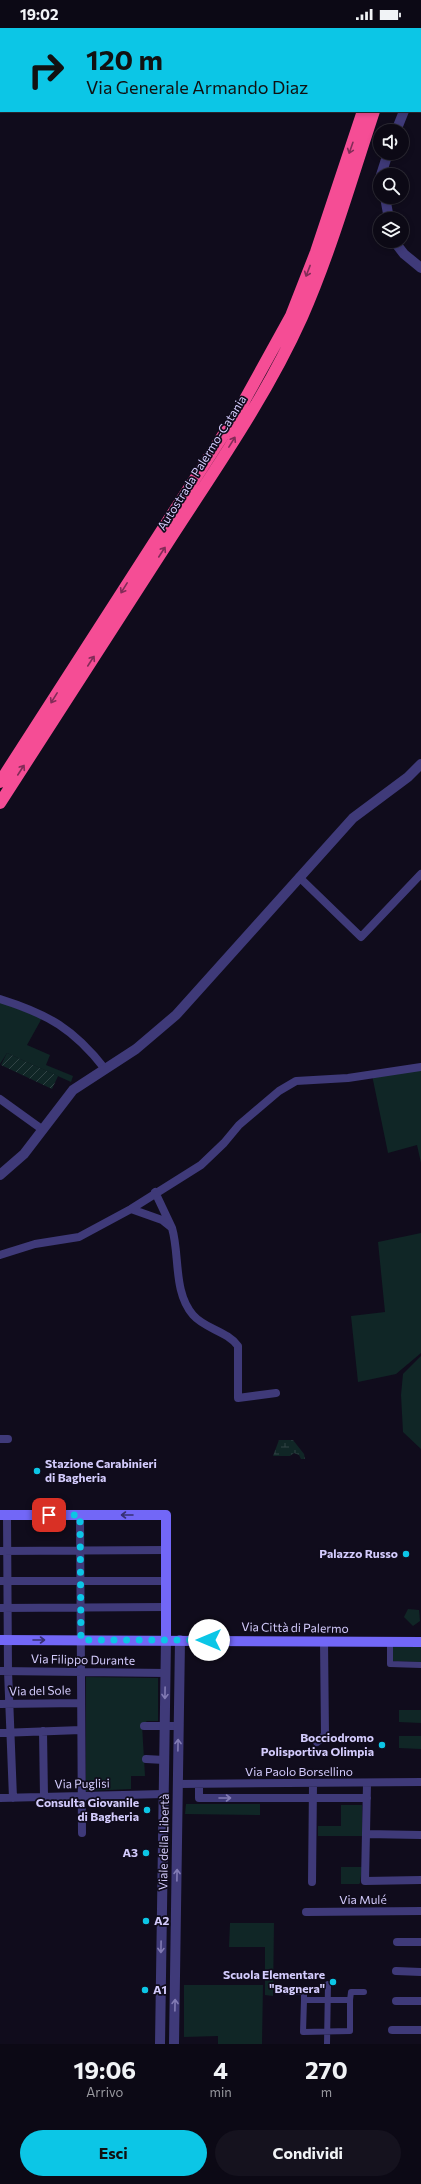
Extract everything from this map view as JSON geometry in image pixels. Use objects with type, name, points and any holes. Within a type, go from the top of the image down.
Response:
[{"type":"highway","name":"Autostrada Palermo-Catania","points":[[0,782],[238,412],[265,366],[291,316],[316,252],[363,112]]},
{"type":"highway","name":"Autostrada Palermo-Catania","points":[[0,803],[216,469],[280,361],[302,317],[321,270],[374,112]]},
{"type":"main road","points":[[4,1515],[166,1516],[166,1640]]},
{"type":"main road","name":"Via Città di Palermo","points":[[4,1640],[421,1642]]},
{"type":"street","points":[[399,124],[404,112]]},
{"type":"street","points":[[399,248],[404,254],[421,268]]},
{"type":"street","points":[[0,1175],[24,1154],[73,1090],[136,1049],[176,1015],[353,818],[408,777],[421,764]]},
{"type":"street","points":[[299,877],[361,936],[421,874]]},
{"type":"street","points":[[0,999],[52,1018],[78,1038],[106,1069]]},
{"type":"street","points":[[0,1256],[35,1244],[79,1236],[131,1209],[155,1192],[201,1164],[224,1143],[238,1125],[279,1091],[296,1081],[348,1078],[421,1068]]},
{"type":"street","points":[[0,1099],[43,1130]]},
{"type":"street","points":[[155,1192],[164,1207],[176,1240],[184,1299],[193,1315],[233,1339],[238,1346],[238,1398],[276,1393]]},
{"type":"street","points":[[157,1218],[161,1218],[164,1214],[164,1207]]},
{"type":"street","points":[[131,1209],[157,1218],[172,1228]]},
{"type":"street","points":[[4,1515],[4,1671],[9,1704],[13,1798]]},
{"type":"street","points":[[80,1515],[82,1833]]},
{"type":"street","points":[[4,1551],[166,1550]]},
{"type":"street","points":[[4,1581],[166,1581]]},
{"type":"street","points":[[4,1608],[166,1607]]},
{"type":"street","name":"Viale della Libertà","points":[[160,2044],[166,1640]]},
{"type":"street","name":"Viale della Libertà","points":[[174,2044],[180,1640]]},
{"type":"street","points":[[317,1742],[325,1735],[324,1641]]},
{"type":"street","points":[[390,1642],[390,1664],[421,1665]]},
{"type":"street","name":"Via Filippo Durante","points":[[4,1671],[166,1674]]},
{"type":"street","name":"Via del Sole","points":[[0,1704],[81,1703]]},
{"type":"street","points":[[144,1726],[179,1726]]},
{"type":"street","points":[[0,1733],[81,1730]]},
{"type":"street","points":[[43,1731],[44,1796]]},
{"type":"street","points":[[146,1759],[164,1760]]},
{"type":"street","name":"Via Paolo Borsellino","points":[[178,1784],[367,1784],[421,1782]]},
{"type":"street","points":[[199,1784],[199,1798],[367,1798]]},
{"type":"street","points":[[312,1882],[313,1784]]},
{"type":"street","points":[[367,1784],[366,1881],[421,1880]]},
{"type":"street","name":"Via Puglisi","points":[[0,1798],[164,1794]]},
{"type":"street","points":[[163,1818],[177,1818]]},
{"type":"street","points":[[366,1834],[421,1835]]},
{"type":"street","name":"Via Mulé","points":[[306,1912],[421,1912]]},
{"type":"street","points":[[162,1921],[176,1921]]},
{"type":"street","points":[[397,1942],[421,1942]]},
{"type":"street","points":[[396,1971],[421,1972]]},
{"type":"street","points":[[327,2044],[328,1984]]},
{"type":"street","points":[[287,1992],[304,1992],[304,2032],[350,2031],[351,1992],[364,1992]]},
{"type":"street","points":[[304,2000],[350,2000]]},
{"type":"street","points":[[396,2001],[421,2001]]},
{"type":"street","points":[[160,2027],[174,2028]]},
{"type":"street","points":[[392,2030],[421,2030]]},
{"type":"green space","points":[[0,1002],[42,1018],[27,1045],[50,1055],[46,1065],[73,1076],[71,1082],[7,1053],[0,1064]]},
{"type":"green space","points":[[7,1053],[58,1076],[52,1089],[1,1065]]},
{"type":"green space","points":[[421,1067],[421,1163],[417,1145],[388,1153],[372,1075]]},
{"type":"green space","points":[[421,1233],[421,1353],[396,1374],[358,1382],[351,1316],[385,1312],[378,1242]]},
{"type":"green space","points":[[421,1356],[421,1449],[403,1432],[401,1395],[403,1374]]},
{"type":"green space","points":[[279,1440],[293,1440],[304,1454],[305,1459],[301,1459],[299,1455],[294,1453],[290,1456],[273,1456]]},
{"type":"green space","points":[[408,1609],[419,1610],[420,1621],[413,1626],[404,1617]]},
{"type":"green space","points":[[392,1646],[421,1647],[421,1662],[392,1661]]},
{"type":"green space","points":[[86,1677],[158,1678],[158,1721],[147,1721],[142,1725],[145,1776],[131,1776],[131,1789],[86,1791]]},
{"type":"green space","points":[[399,1710],[421,1710],[421,1723],[399,1722]]},
{"type":"green space","points":[[399,1736],[421,1736],[421,1749],[399,1748]]},
{"type":"green space","points":[[186,1804],[260,1804],[260,1815],[185,1814]]},
{"type":"green space","points":[[341,1805],[362,1805],[362,1836],[318,1836],[318,1826],[341,1826]]},
{"type":"green space","points":[[341,1867],[362,1867],[360,1883],[341,1884]]},
{"type":"green space","points":[[230,1923],[274,1923],[273,1996],[265,1995],[265,1947],[229,1947]]},
{"type":"green space","points":[[184,1985],[263,1985],[262,2044],[218,2044],[218,2036],[184,2037]]},
{"type":"place","name":"Stazione Carabinieri di Bagheria","points":[[37,1471]]},
{"type":"place","name":"Palazzo Russo","points":[[406,1554]]},
{"type":"place","name":"Bocciodromo Polisportiva Olimpia","points":[[382,1745]]},
{"type":"place","name":"Consulta Giovanile di Bagheria","points":[[147,1810]]},
{"type":"place","name":"A3","points":[[146,1853]]},
{"type":"place","name":"A2","points":[[146,1921]]},
{"type":"place","name":"Scuola Elementare \"Bagnera\"","points":[[333,1982]]},
{"type":"place","name":"A1","points":[[145,1990]]},
{"type":"route","points":[[49,1515],[80,1515],[81,1640],[209,1640]]}]
